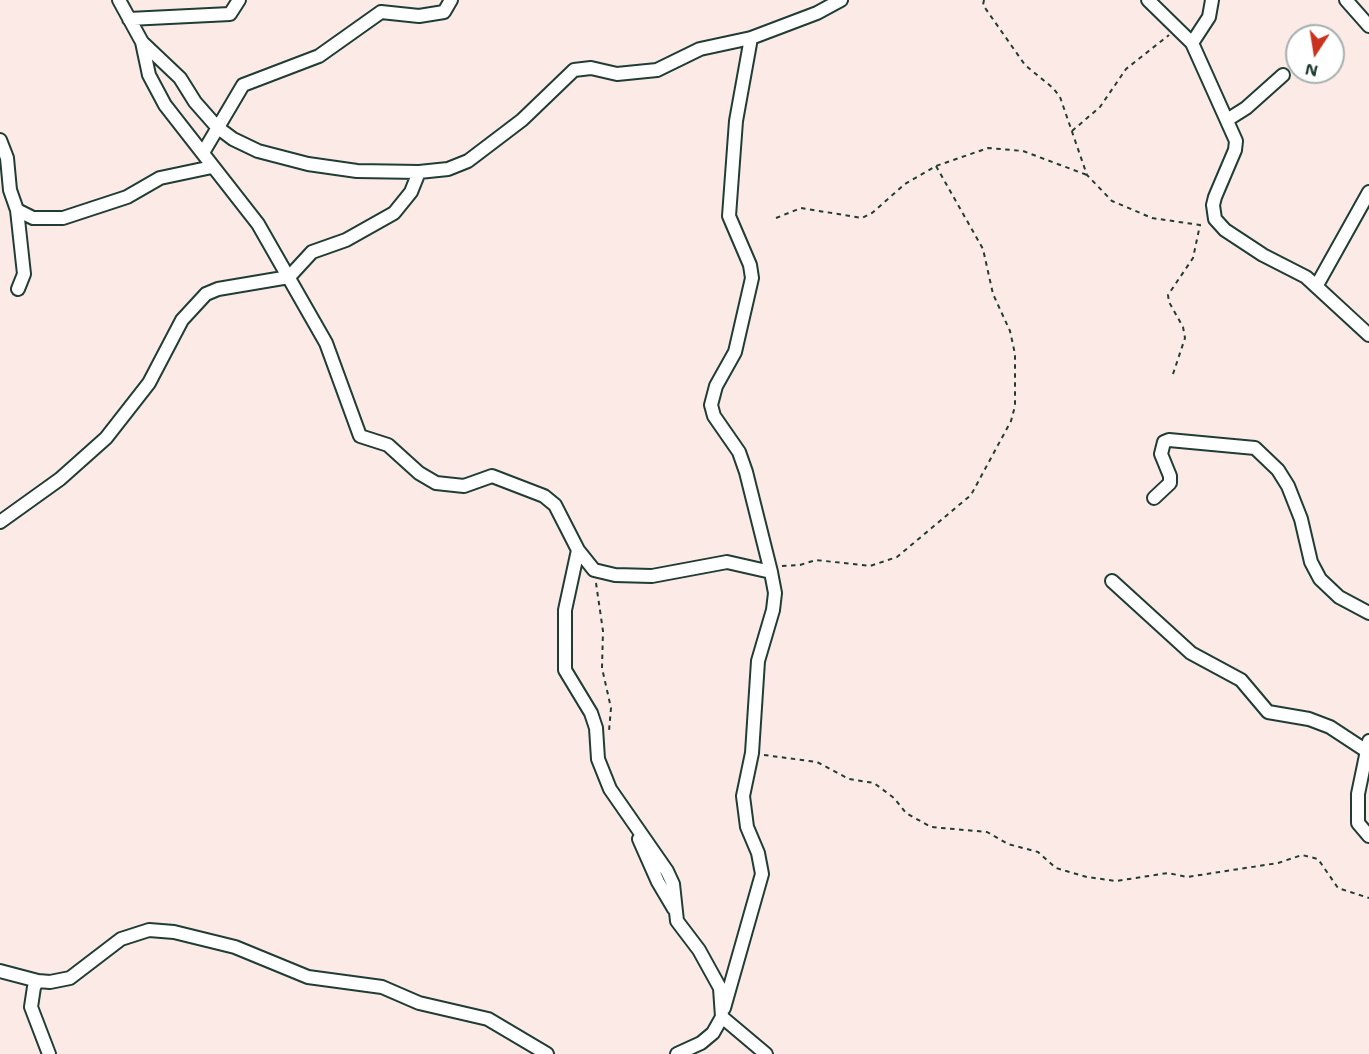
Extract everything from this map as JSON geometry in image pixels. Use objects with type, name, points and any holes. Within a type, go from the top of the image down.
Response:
[{"type":"street","points":[[119,0],[142,42],[180,78],[195,102],[217,127],[233,139],[258,151],[308,164],[357,171],[419,172],[448,169],[468,161],[522,120],[574,70],[591,68],[617,74],[657,70],[700,49],[751,38],[817,13],[841,0]]},
{"type":"street","points":[[129,19],[230,14],[239,0]]},
{"type":"street","points":[[204,151],[243,85],[319,56],[381,12],[428,15],[444,12],[451,0]]},
{"type":"street","points":[[1148,0],[1192,43],[1236,141],[1235,150],[1215,197],[1215,219],[1225,230],[1263,255],[1306,276],[1369,335]]},
{"type":"street","points":[[1192,43],[1209,17],[1212,0]]},
{"type":"street","points":[[1346,0],[1369,26]]},
{"type":"street","points":[[678,1054],[701,1043],[713,1033],[723,1012],[762,874],[743,809],[752,753],[758,661],[774,601],[770,568],[739,452],[714,416],[711,405],[716,386],[735,352],[752,278],[750,265],[730,224],[729,216],[736,121],[751,38]]},
{"type":"street","points":[[142,42],[149,75],[165,105],[184,132],[204,151],[212,167],[225,179],[258,224],[326,343],[360,436],[388,445],[418,473],[436,483],[464,486],[492,476],[544,496],[555,506],[578,550],[594,570],[615,576],[652,576],[727,562],[770,568]]},
{"type":"street","points":[[1227,120],[1246,108],[1283,75]]},
{"type":"street","points":[[0,140],[7,158],[10,190],[17,210],[24,274],[18,289]]},
{"type":"street","points":[[17,210],[33,218],[63,218],[127,197],[160,178],[200,172],[212,167]]},
{"type":"street","points":[[0,522],[60,479],[106,438],[149,383],[182,320],[206,294],[218,289],[289,277],[312,252],[346,240],[394,213],[411,192],[419,172]]},
{"type":"street","points":[[1317,285],[1369,192]]},
{"type":"street","points":[[1154,498],[1170,483],[1170,476],[1161,454],[1164,442],[1169,440],[1255,448],[1278,470],[1288,486],[1301,519],[1311,562],[1320,579],[1339,597],[1369,614]]},
{"type":"street","points":[[578,550],[565,610],[565,670],[591,713],[596,728],[598,759],[610,789],[667,871],[673,884],[677,921],[699,951],[720,988],[723,1012],[766,1054]]},
{"type":"street","points":[[1112,581],[1191,653],[1241,680],[1268,712],[1309,719],[1367,746],[1358,794],[1358,823],[1369,836]]},
{"type":"street","points":[[0,971],[38,981],[50,982],[70,978],[101,952],[138,932],[174,932],[235,947],[308,977],[382,987],[419,1003],[488,1019],[548,1054]]},
{"type":"street","points":[[38,981],[34,987],[31,1007],[49,1054]]},
{"type":"path","points":[[984,0],[983,5],[1025,65],[1053,88],[1060,97],[1087,175],[1112,201],[1122,208],[1152,218],[1200,225],[1215,219]]},
{"type":"path","points":[[1071,131],[1100,107],[1126,69],[1161,43],[1175,27]]},
{"type":"path","points":[[776,218],[801,208],[862,218],[872,213],[905,184],[936,166],[988,148],[1023,151],[1087,175]]},
{"type":"path","points":[[770,568],[800,566],[816,560],[870,566],[897,557],[971,495],[1011,421],[1014,406],[1015,354],[1010,331],[993,294],[983,249],[936,166]]},
{"type":"path","points":[[1173,374],[1185,338],[1183,327],[1169,302],[1168,295],[1193,258],[1200,225]]},
{"type":"path","points":[[594,570],[603,631],[602,668],[611,708],[608,737]]},
{"type":"path","points":[[752,753],[817,762],[849,779],[873,783],[894,798],[906,813],[931,827],[987,832],[1008,844],[1038,852],[1056,868],[1087,877],[1116,881],[1168,873],[1187,878],[1278,863],[1302,855],[1318,859],[1338,888],[1369,898]]}]
